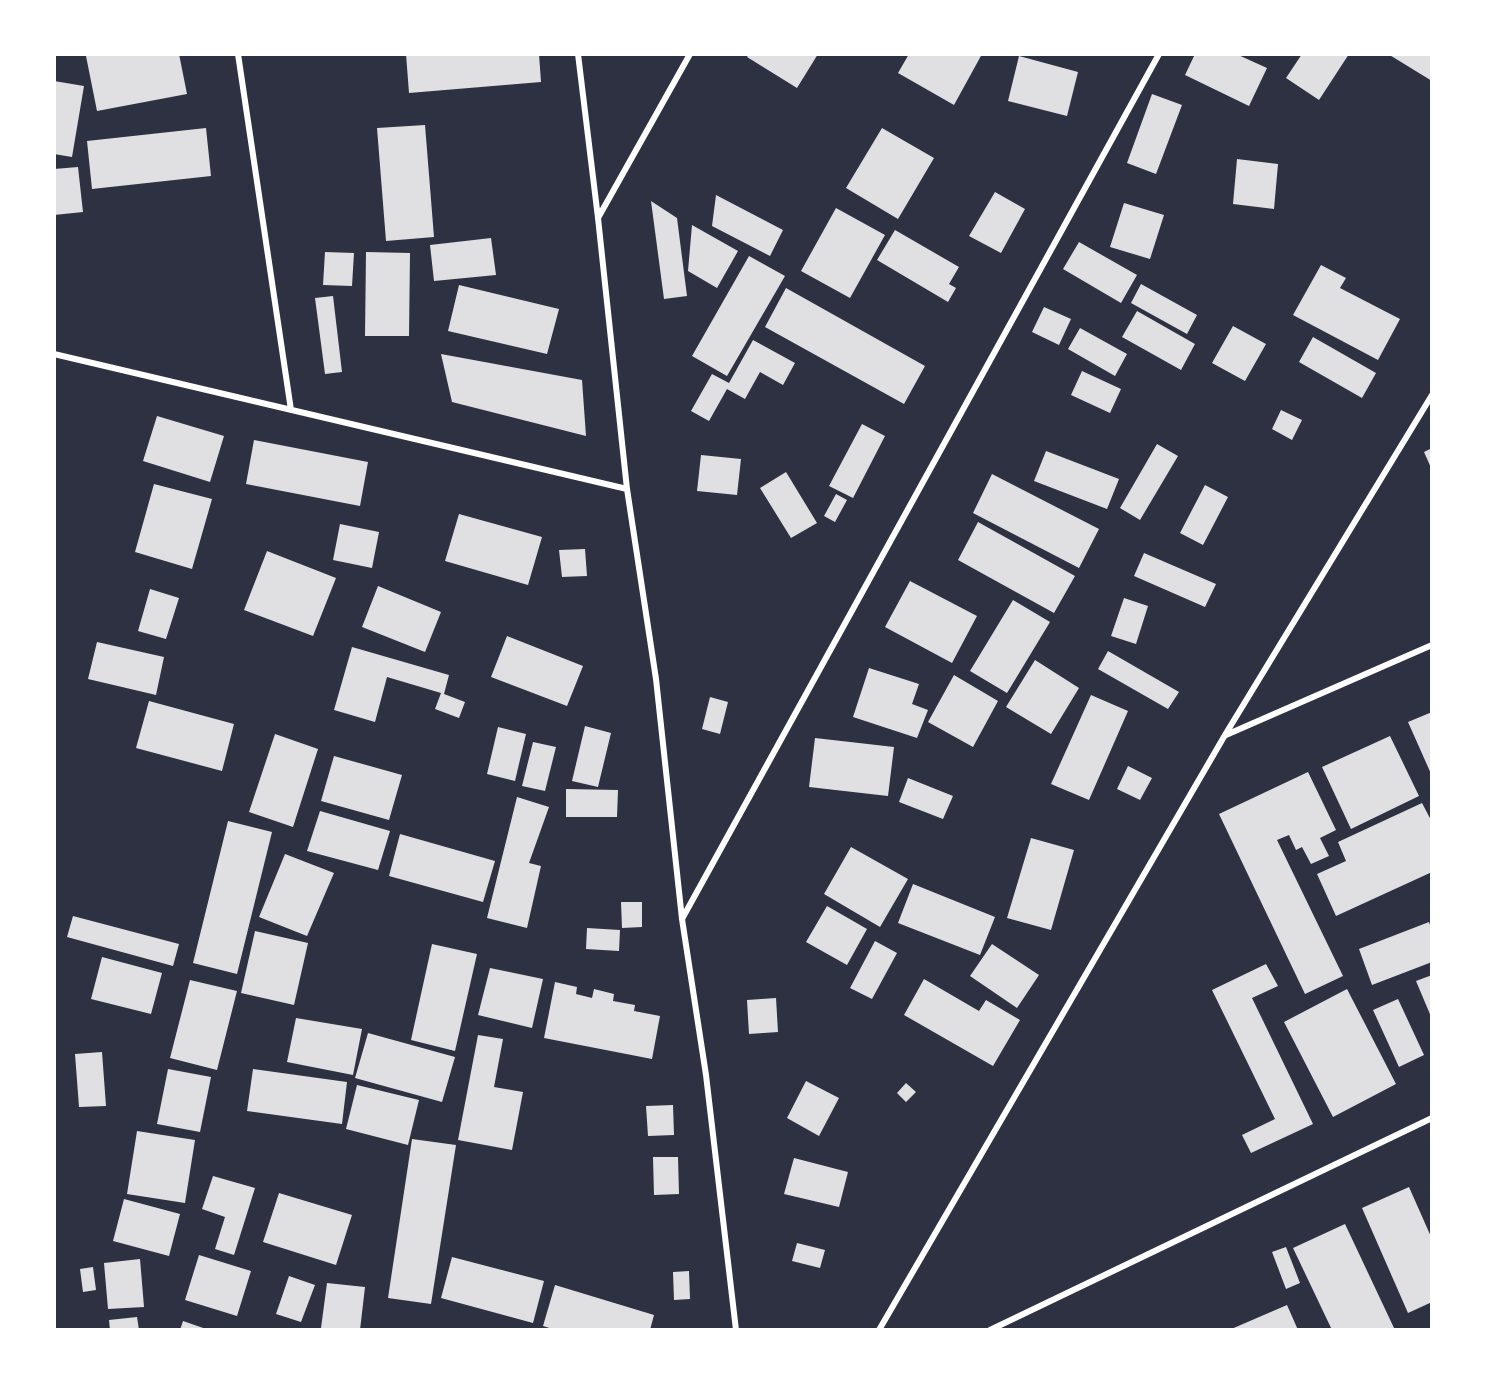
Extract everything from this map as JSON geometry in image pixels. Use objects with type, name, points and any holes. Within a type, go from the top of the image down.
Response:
[{"type":"street","points":[[238,54],[291,410]]},
{"type":"street","points":[[578,54],[627,489],[656,679],[682,919],[706,1075],[736,1330]]},
{"type":"street","points":[[598,218],[690,54]]},
{"type":"street","points":[[682,919],[1160,54]]},
{"type":"street","points":[[54,354],[627,489]]},
{"type":"street","points":[[879,1330],[1225,735],[1432,395]]},
{"type":"street","points":[[1225,735],[1432,645]]},
{"type":"street","points":[[990,1330],[1432,1118]]},
{"type":"building","points":[[179,54],[187,94],[97,111],[86,56]]},
{"type":"building","points":[[406,54],[539,54],[541,82],[409,93]]},
{"type":"building","points":[[749,54],[818,54],[797,88],[747,57]]},
{"type":"building","points":[[909,54],[982,54],[954,105],[898,73]]},
{"type":"building","points":[[1195,54],[1236,54],[1267,68],[1249,106],[1185,75]]},
{"type":"building","points":[[1302,54],[1349,54],[1319,100],[1286,78]]},
{"type":"building","points":[[1388,54],[1432,54],[1432,81]]},
{"type":"building","points":[[1019,56],[1078,72],[1067,116],[1008,101]]},
{"type":"building","points":[[54,81],[84,86],[72,157],[54,154]]},
{"type":"building","points":[[1152,94],[1182,105],[1156,174],[1127,163]]},
{"type":"building","points":[[425,125],[434,237],[386,241],[377,128]]},
{"type":"building","points":[[206,128],[211,176],[92,189],[87,141]]},
{"type":"building","points":[[882,128],[934,158],[898,219],[846,188]]},
{"type":"building","points":[[1237,159],[1278,164],[1274,209],[1233,204]]},
{"type":"building","points":[[78,167],[83,212],[54,215],[54,169]]},
{"type":"building","points":[[995,192],[1025,209],[1001,253],[969,236]]},
{"type":"building","points":[[716,195],[783,230],[770,256],[712,226]]},
{"type":"building","points":[[651,201],[677,218],[687,296],[664,299]]},
{"type":"building","points":[[1124,203],[1164,215],[1150,259],[1110,247]]},
{"type":"building","points":[[836,208],[885,235],[850,298],[801,271]]},
{"type":"building","points":[[692,225],[738,251],[717,288],[688,271]]},
{"type":"building","points":[[895,230],[959,267],[949,284],[956,288],[948,302],[877,260]]},
{"type":"building","points":[[491,238],[496,275],[434,281],[430,245]]},
{"type":"building","points":[[1079,242],[1137,275],[1121,303],[1063,269]]},
{"type":"building","points":[[325,252],[354,253],[352,286],[323,285]]},
{"type":"building","points":[[366,252],[410,253],[409,336],[365,336]]},
{"type":"building","points":[[749,256],[785,276],[727,376],[692,356]]},
{"type":"building","points":[[1321,265],[1346,278],[1340,288],[1400,319],[1378,360],[1293,315]]},
{"type":"building","points":[[1141,284],[1197,315],[1187,334],[1131,303]]},
{"type":"building","points":[[459,285],[559,309],[547,354],[448,331]]},
{"type":"building","points":[[786,288],[925,366],[904,404],[765,327]]},
{"type":"building","points":[[333,296],[342,372],[325,374],[315,298]]},
{"type":"building","points":[[1044,307],[1071,319],[1059,345],[1032,332]]},
{"type":"building","points":[[1137,311],[1195,344],[1181,370],[1122,337]]},
{"type":"building","points":[[1233,326],[1266,344],[1245,381],[1212,363]]},
{"type":"building","points":[[1080,328],[1127,354],[1115,376],[1068,349]]},
{"type":"building","points":[[1313,337],[1376,373],[1362,398],[1299,362]]},
{"type":"building","points":[[753,340],[795,363],[783,385],[760,372],[745,399],[727,389],[709,421],[691,411],[712,374],[729,383]]},
{"type":"building","points":[[441,354],[582,380],[586,436],[452,402]]},
{"type":"building","points":[[1082,371],[1121,389],[1110,413],[1071,395]]},
{"type":"building","points":[[1281,410],[1302,420],[1292,440],[1272,429]]},
{"type":"building","points":[[157,416],[224,436],[210,482],[143,461]]},
{"type":"building","points":[[862,424],[885,436],[853,498],[829,486]]},
{"type":"building","points":[[254,440],[368,462],[360,506],[246,484]]},
{"type":"building","points":[[1157,444],[1178,456],[1140,520],[1120,508]]},
{"type":"building","points":[[1432,448],[1432,470],[1424,452]]},
{"type":"building","points":[[1046,451],[1119,479],[1107,509],[1034,481]]},
{"type":"building","points":[[701,455],[741,459],[737,495],[697,491]]},
{"type":"building","points":[[786,472],[817,523],[791,538],[760,488]]},
{"type":"building","points":[[992,474],[1099,529],[1079,568],[973,513]]},
{"type":"building","points":[[154,484],[212,499],[192,569],[135,552]]},
{"type":"building","points":[[1205,485],[1228,497],[1203,545],[1180,533]]},
{"type":"building","points":[[836,494],[847,500],[835,522],[824,516]]},
{"type":"building","points":[[459,514],[542,537],[528,585],[445,561]]},
{"type":"building","points":[[978,522],[1075,576],[1054,613],[958,560]]},
{"type":"building","points":[[340,524],[379,532],[372,568],[333,560]]},
{"type":"building","points":[[585,549],[587,576],[562,577],[559,550]]},
{"type":"building","points":[[267,551],[336,578],[313,636],[244,610]]},
{"type":"building","points":[[1144,553],[1216,584],[1205,607],[1134,576]]},
{"type":"building","points":[[910,581],[977,616],[952,663],[885,627]]},
{"type":"building","points":[[378,586],[441,612],[425,652],[362,627]]},
{"type":"building","points":[[150,589],[179,598],[166,639],[138,631]]},
{"type":"building","points":[[1124,598],[1148,606],[1136,644],[1111,636]]},
{"type":"building","points":[[1013,600],[1050,622],[1007,693],[970,671]]},
{"type":"building","points":[[507,636],[583,666],[567,706],[491,677]]},
{"type":"building","points":[[97,642],[164,657],[156,695],[88,679]]},
{"type":"building","points":[[352,647],[449,675],[444,694],[465,702],[459,718],[435,709],[441,693],[387,677],[375,722],[334,710]]},
{"type":"building","points":[[1108,651],[1179,692],[1168,709],[1098,669]]},
{"type":"building","points":[[1035,660],[1079,688],[1051,734],[1006,707]]},
{"type":"building","points":[[869,668],[919,684],[912,704],[928,710],[917,738],[853,717]]},
{"type":"building","points":[[954,675],[998,701],[973,747],[928,722]]},
{"type":"building","points":[[1091,695],[1128,711],[1089,800],[1051,784]]},
{"type":"building","points":[[710,697],[728,702],[720,734],[702,729]]},
{"type":"building","points":[[149,701],[234,724],[222,771],[136,748]]},
{"type":"building","points":[[1432,712],[1432,776],[1408,722]]},
{"type":"building","points":[[585,726],[611,733],[598,787],[572,781]]},
{"type":"building","points":[[498,727],[526,734],[515,781],[487,774]]},
{"type":"building","points":[[275,734],[318,749],[293,827],[249,812]]},
{"type":"building","points":[[1390,736],[1419,796],[1351,829],[1322,767]]},
{"type":"building","points":[[815,738],[894,747],[888,796],[809,787]]},
{"type":"building","points":[[533,742],[556,747],[545,791],[522,786]]},
{"type":"building","points":[[334,756],[402,775],[389,820],[321,801]]},
{"type":"building","points":[[1128,766],[1152,778],[1140,800],[1117,789]]},
{"type":"building","points":[[1308,772],[1336,830],[1320,838],[1329,856],[1311,864],[1302,847],[1296,850],[1289,835],[1277,840],[1343,976],[1305,994],[1219,814]]},
{"type":"building","points":[[908,778],[953,796],[943,819],[899,802]]},
{"type":"building","points":[[566,789],[618,790],[617,817],[566,817]]},
{"type":"building","points":[[517,797],[549,807],[529,863],[541,866],[527,928],[487,918]]},
{"type":"building","points":[[1422,803],[1432,822],[1432,872],[1336,916],[1317,874],[1346,861],[1338,842]]},
{"type":"building","points":[[320,811],[390,831],[378,870],[307,851]]},
{"type":"building","points":[[228,821],[272,832],[237,974],[193,963]]},
{"type":"building","points":[[400,834],[495,861],[483,902],[389,876]]},
{"type":"building","points":[[1031,838],[1074,850],[1051,930],[1007,918]]},
{"type":"building","points":[[851,847],[908,879],[880,927],[824,894]]},
{"type":"building","points":[[285,854],[334,873],[307,936],[259,917]]},
{"type":"building","points":[[913,884],[995,917],[980,955],[898,923]]},
{"type":"building","points":[[621,902],[642,902],[642,927],[622,928]]},
{"type":"building","points":[[827,906],[867,929],[847,965],[806,942]]},
{"type":"building","points":[[73,916],[179,944],[173,966],[67,937]]},
{"type":"building","points":[[1429,922],[1432,931],[1432,962],[1372,985],[1359,949]]},
{"type":"building","points":[[587,928],[620,930],[619,951],[586,949]]},
{"type":"building","points":[[255,931],[308,943],[294,1005],[241,993]]},
{"type":"building","points":[[875,941],[897,953],[872,999],[850,988]]},
{"type":"building","points":[[432,944],[477,954],[455,1051],[411,1040]]},
{"type":"building","points":[[992,944],[1039,975],[1017,1008],[970,976]]},
{"type":"building","points":[[102,957],[162,973],[151,1014],[91,999]]},
{"type":"building","points":[[1266,964],[1278,986],[1252,998],[1313,1124],[1251,1153],[1242,1135],[1275,1119],[1212,990]]},
{"type":"building","points":[[490,968],[543,979],[532,1028],[478,1015]]},
{"type":"building","points":[[1432,975],[1432,1019],[1416,981]]},
{"type":"building","points":[[924,979],[979,1011],[986,1000],[1020,1020],[993,1066],[904,1015]]},
{"type":"building","points":[[190,980],[237,991],[217,1070],[170,1058]]},
{"type":"building","points":[[555,982],[577,987],[576,994],[592,998],[594,989],[614,994],[613,1001],[635,1005],[634,1011],[660,1016],[652,1059],[544,1038]]},
{"type":"building","points":[[1347,989],[1396,1084],[1333,1117],[1284,1022]]},
{"type":"building","points":[[776,998],[778,1032],[749,1034],[747,1000]]},
{"type":"building","points":[[1398,999],[1424,1055],[1399,1067],[1373,1010]]},
{"type":"building","points":[[296,1018],[362,1029],[353,1075],[287,1062]]},
{"type":"building","points":[[368,1033],[455,1057],[442,1102],[355,1078]]},
{"type":"building","points":[[478,1035],[503,1039],[494,1087],[523,1092],[512,1150],[458,1140]]},
{"type":"building","points":[[102,1052],[106,1106],[79,1107],[75,1054]]},
{"type":"building","points":[[168,1069],[211,1077],[200,1132],[157,1124]]},
{"type":"building","points":[[253,1069],[347,1082],[342,1124],[247,1111]]},
{"type":"building","points":[[806,1081],[839,1098],[819,1136],[787,1118]]},
{"type":"building","points":[[906,1083],[916,1092],[906,1102],[897,1093]]},
{"type":"building","points":[[357,1085],[419,1100],[408,1145],[346,1129]]},
{"type":"building","points":[[673,1105],[674,1135],[648,1136],[646,1106]]},
{"type":"building","points":[[137,1131],[195,1140],[185,1203],[127,1194]]},
{"type":"building","points":[[412,1139],[456,1145],[431,1304],[388,1298]]},
{"type":"building","points":[[653,1157],[678,1157],[679,1194],[654,1195]]},
{"type":"building","points":[[794,1158],[848,1172],[839,1207],[784,1194]]},
{"type":"building","points":[[213,1176],[255,1188],[234,1255],[215,1249],[225,1217],[202,1209]]},
{"type":"building","points":[[1409,1187],[1432,1239],[1432,1302],[1408,1313],[1362,1208]]},
{"type":"building","points":[[279,1193],[352,1215],[336,1265],[263,1242]]},
{"type":"building","points":[[124,1199],[180,1214],[169,1256],[113,1241]]},
{"type":"building","points":[[1345,1224],[1394,1328],[1391,1330],[1332,1330],[1293,1248]]},
{"type":"building","points":[[797,1243],[825,1250],[820,1268],[792,1261]]},
{"type":"building","points":[[1286,1247],[1300,1283],[1286,1289],[1272,1252]]},
{"type":"building","points":[[199,1255],[251,1271],[237,1316],[185,1300]]},
{"type":"building","points":[[452,1257],[544,1281],[533,1323],[441,1298]]},
{"type":"building","points":[[140,1259],[144,1307],[108,1309],[104,1263]]},
{"type":"building","points":[[93,1267],[96,1290],[83,1292],[80,1269]]},
{"type":"building","points":[[689,1271],[690,1299],[674,1300],[673,1272]]},
{"type":"building","points":[[289,1276],[315,1285],[301,1322],[276,1314]]},
{"type":"building","points":[[327,1283],[365,1287],[360,1330],[321,1328]]},
{"type":"building","points":[[555,1285],[654,1315],[650,1330],[556,1330],[543,1326]]},
{"type":"building","points":[[1287,1305],[1298,1330],[1229,1330]]},
{"type":"building","points":[[137,1317],[139,1330],[110,1330],[109,1320]]},
{"type":"building","points":[[183,1321],[209,1330],[180,1330]]}]
